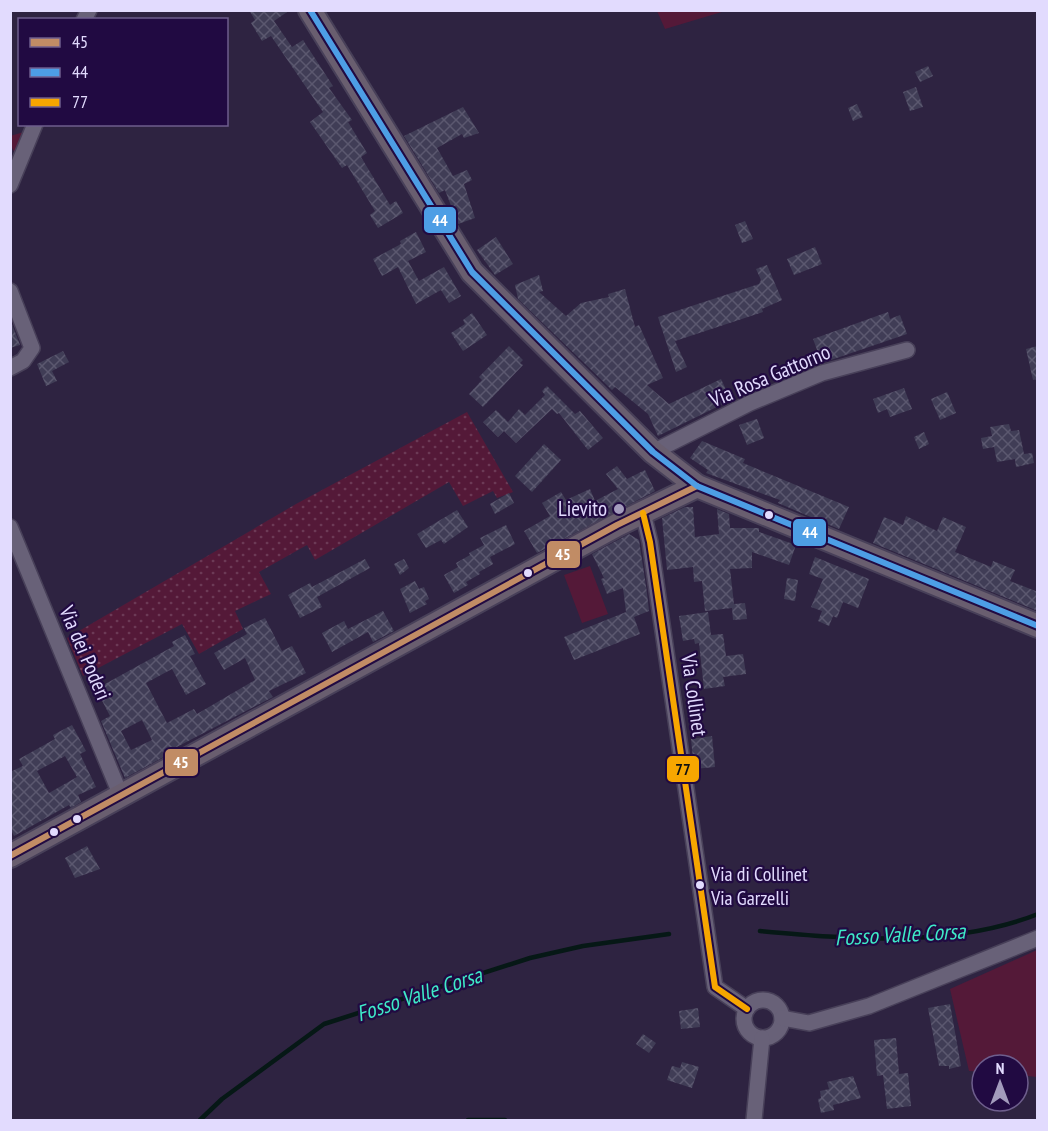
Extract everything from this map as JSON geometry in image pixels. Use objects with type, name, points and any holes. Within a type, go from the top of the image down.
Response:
[{"type":"main road","points":[[310,10],[472,272],[653,452],[698,486],[1038,626]]},
{"type":"main road","points":[[10,856],[643,513],[698,486]]},
{"type":"street","points":[[10,185],[33,126]]},
{"type":"street","points":[[10,291],[32,348],[23,362],[10,368]]},
{"type":"street","name":"Via Rosa Gattorno","points":[[653,452],[750,403],[822,374],[907,350]]},
{"type":"street","name":"Via Collinet","points":[[643,513],[650,542],[715,987],[747,1008]]},
{"type":"street","name":"Via dei Poderi","points":[[10,526],[121,796]]},
{"type":"street","points":[[782,1018],[809,1023],[869,1006],[1038,938]]},
{"type":"street","points":[[756,1001],[768,1001],[778,1007],[782,1018],[782,1024],[774,1035],[762,1038],[752,1034],[745,1025],[747,1008],[756,1001]]},
{"type":"street","points":[[754,1120],[762,1038]]},
{"type":"shaded area","points":[[657,11],[725,11],[665,29]]},
{"type":"shaded area","points":[[24,132],[16,155],[11,146],[10,136]]},
{"type":"shaded area","points":[[467,412],[513,492],[497,498],[493,491],[463,506],[449,482],[315,560],[307,545],[259,572],[271,594],[235,611],[243,629],[199,654],[182,624],[83,676],[67,638],[296,504]]},
{"type":"shaded area","points":[[590,566],[608,614],[582,623],[564,575]]},
{"type":"shaded area","points":[[1037,950],[1037,1077],[1030,1076],[1030,1053],[970,1053],[969,1071],[950,989]]},
{"type":"building","points":[[249,10],[290,10],[274,21],[292,47],[303,40],[333,86],[329,88],[352,120],[348,122],[367,153],[361,157],[390,205],[396,201],[403,213],[378,228],[370,215],[375,211],[347,165],[342,168],[310,122],[323,112],[271,36],[262,41],[251,23],[255,20]]},
{"type":"building","points":[[928,66],[933,76],[920,82],[915,72]]},
{"type":"building","points":[[916,87],[923,107],[910,111],[903,92]]},
{"type":"building","points":[[857,104],[863,117],[853,121],[848,108]]},
{"type":"building","points":[[463,107],[479,133],[464,138],[462,134],[437,148],[453,176],[467,170],[472,180],[464,184],[475,218],[458,224],[445,190],[439,193],[404,136]]},
{"type":"building","points":[[745,221],[753,239],[742,243],[735,225]]},
{"type":"building","points":[[416,232],[426,252],[408,261],[419,281],[444,267],[461,296],[449,303],[441,290],[416,304],[398,267],[382,276],[373,259],[401,244],[400,241]]},
{"type":"building","points":[[496,237],[513,264],[495,275],[477,250]]},
{"type":"building","points":[[815,247],[822,264],[794,275],[787,259]]},
{"type":"building","points":[[767,265],[782,300],[762,309],[763,312],[675,341],[687,367],[676,372],[658,317],[759,284],[761,280],[756,269]]},
{"type":"building","points":[[539,275],[543,291],[539,292],[566,316],[581,303],[609,297],[608,294],[625,289],[635,327],[639,325],[663,378],[647,385],[669,404],[721,379],[731,400],[658,436],[648,414],[615,387],[612,390],[518,299],[515,285]]},
{"type":"building","points":[[888,312],[890,319],[900,315],[907,334],[822,363],[813,339]]},
{"type":"building","points":[[472,313],[487,335],[463,351],[451,333],[465,324],[463,320]]},
{"type":"building","points":[[10,319],[20,345],[10,348]]},
{"type":"building","points":[[509,346],[523,360],[520,363],[523,365],[483,407],[469,394],[482,380],[479,377]]},
{"type":"building","points":[[1038,346],[1038,379],[1033,380],[1026,349]]},
{"type":"building","points":[[63,351],[69,362],[52,371],[57,381],[46,386],[37,364]]},
{"type":"building","points":[[547,386],[575,414],[580,411],[603,438],[588,450],[559,413],[557,414],[552,409],[516,443],[504,431],[498,437],[483,422],[496,410],[508,422],[519,409],[525,415],[545,395],[542,391]]},
{"type":"building","points":[[904,388],[912,409],[890,417],[887,409],[878,413],[873,399]]},
{"type":"building","points":[[947,392],[956,413],[940,420],[931,399]]},
{"type":"building","points":[[757,419],[764,438],[747,445],[739,425]]},
{"type":"building","points":[[1009,424],[1011,431],[1019,430],[1024,454],[1032,453],[1034,463],[1016,467],[1015,459],[997,462],[994,447],[983,449],[981,438],[992,436],[990,427]]},
{"type":"building","points":[[924,432],[929,444],[919,449],[914,437]]},
{"type":"building","points":[[702,441],[745,459],[743,463],[849,507],[839,529],[778,503],[780,500],[706,473],[708,470],[690,458]]},
{"type":"building","points":[[544,444],[561,460],[532,492],[515,476]]},
{"type":"building","points":[[617,466],[627,479],[645,470],[655,491],[537,553],[524,531],[550,516],[542,503],[561,492],[566,500],[590,489],[595,501],[618,489],[606,474]]},
{"type":"building","points":[[509,493],[514,503],[495,514],[490,504]]},
{"type":"building","points":[[685,507],[693,507],[695,537],[719,534],[717,509],[729,514],[730,528],[759,528],[759,532],[796,545],[789,565],[752,552],[752,568],[730,569],[734,604],[745,603],[747,619],[733,620],[732,608],[705,611],[702,581],[694,582],[693,567],[667,570],[662,518]]},
{"type":"building","points":[[457,510],[468,527],[444,544],[441,540],[426,548],[417,534]]},
{"type":"building","points":[[906,516],[937,531],[943,517],[966,527],[955,552],[991,567],[993,561],[1015,570],[1010,581],[1038,592],[1038,611],[873,543],[884,517],[903,525]]},
{"type":"building","points":[[506,525],[515,544],[490,557],[493,564],[466,582],[468,585],[454,593],[444,575],[458,567],[456,563],[470,555],[469,553],[484,545],[480,538]]},
{"type":"building","points":[[629,534],[639,540],[649,611],[634,617],[640,634],[574,660],[564,637],[626,612],[623,588],[607,594],[601,579],[604,578],[592,554]]},
{"type":"building","points":[[815,557],[869,579],[858,608],[843,602],[837,618],[833,616],[829,626],[818,621],[822,611],[811,607],[823,579],[809,574]]},
{"type":"building","points":[[365,559],[370,568],[317,597],[322,607],[300,618],[288,595],[310,583],[312,587]]},
{"type":"building","points":[[404,559],[409,568],[400,575],[394,564]]},
{"type":"building","points":[[787,578],[798,580],[795,601],[784,599]]},
{"type":"building","points":[[415,581],[419,589],[424,587],[429,599],[425,601],[427,604],[410,613],[400,589]]},
{"type":"building","points":[[383,611],[394,631],[373,642],[368,632],[332,652],[322,633],[344,621],[348,629]]},
{"type":"building","points":[[708,612],[711,635],[723,634],[726,656],[743,654],[746,674],[723,677],[725,686],[704,689],[699,643],[695,644],[694,639],[683,641],[679,616]]},
{"type":"building","points":[[265,618],[282,651],[292,646],[306,673],[269,691],[273,697],[171,750],[173,752],[125,778],[101,721],[110,716],[96,689],[174,646],[172,642],[185,635],[195,654],[190,656],[206,684],[186,695],[172,669],[146,683],[167,723],[194,709],[197,714],[255,680],[245,658],[224,670],[214,653],[247,634],[244,628]],"holes":[[[142,720],[152,740],[131,750],[121,731]]]},
{"type":"building","points":[[72,725],[86,751],[80,754],[96,787],[78,795],[81,802],[71,808],[69,805],[14,836],[10,828],[10,772],[23,766],[19,759],[55,739],[53,735]],"holes":[[[65,756],[77,777],[49,793],[37,771]]]},
{"type":"building","points":[[712,736],[715,767],[694,769],[691,739]]},
{"type":"building","points":[[87,846],[100,869],[75,878],[65,858]]},
{"type":"building","points":[[950,1004],[961,1066],[949,1069],[949,1066],[939,1066],[928,1008]]},
{"type":"building","points":[[698,1008],[700,1027],[681,1029],[679,1011]]},
{"type":"building","points":[[643,1034],[656,1043],[649,1053],[636,1044]]},
{"type":"building","points":[[896,1038],[899,1074],[908,1073],[911,1106],[887,1109],[883,1075],[877,1076],[874,1040]]},
{"type":"building","points":[[682,1062],[699,1067],[692,1088],[667,1080],[672,1066],[680,1068]]},
{"type":"building","points":[[853,1076],[861,1098],[833,1105],[834,1110],[821,1113],[818,1099],[821,1098],[820,1091],[829,1089],[827,1082]]},
{"type":"waterway","name":"Fosso Valle Corsa","points":[[760,931],[864,938],[936,936],[1005,925],[1038,914]]},
{"type":"waterway","name":"Fosso Valle Corsa","points":[[200,1120],[222,1099],[324,1024],[530,958],[583,946],[669,934]]},
{"type":"waterway","points":[[468,1120],[505,1120]]},
{"type":"transit line","name":"44","points":[[310,10],[472,272],[653,452],[697,486],[1038,626]]},
{"type":"transit line","name":"45","points":[[10,856],[617,525],[697,486]]},
{"type":"transit line","name":"77","points":[[643,513],[650,542],[715,987],[747,1009]]},
{"type":"place","name":"Lievito","points":[[619,509]]},
{"type":"place","name":"Via di Collinet Via Garzelli","points":[[700,885]]}]
